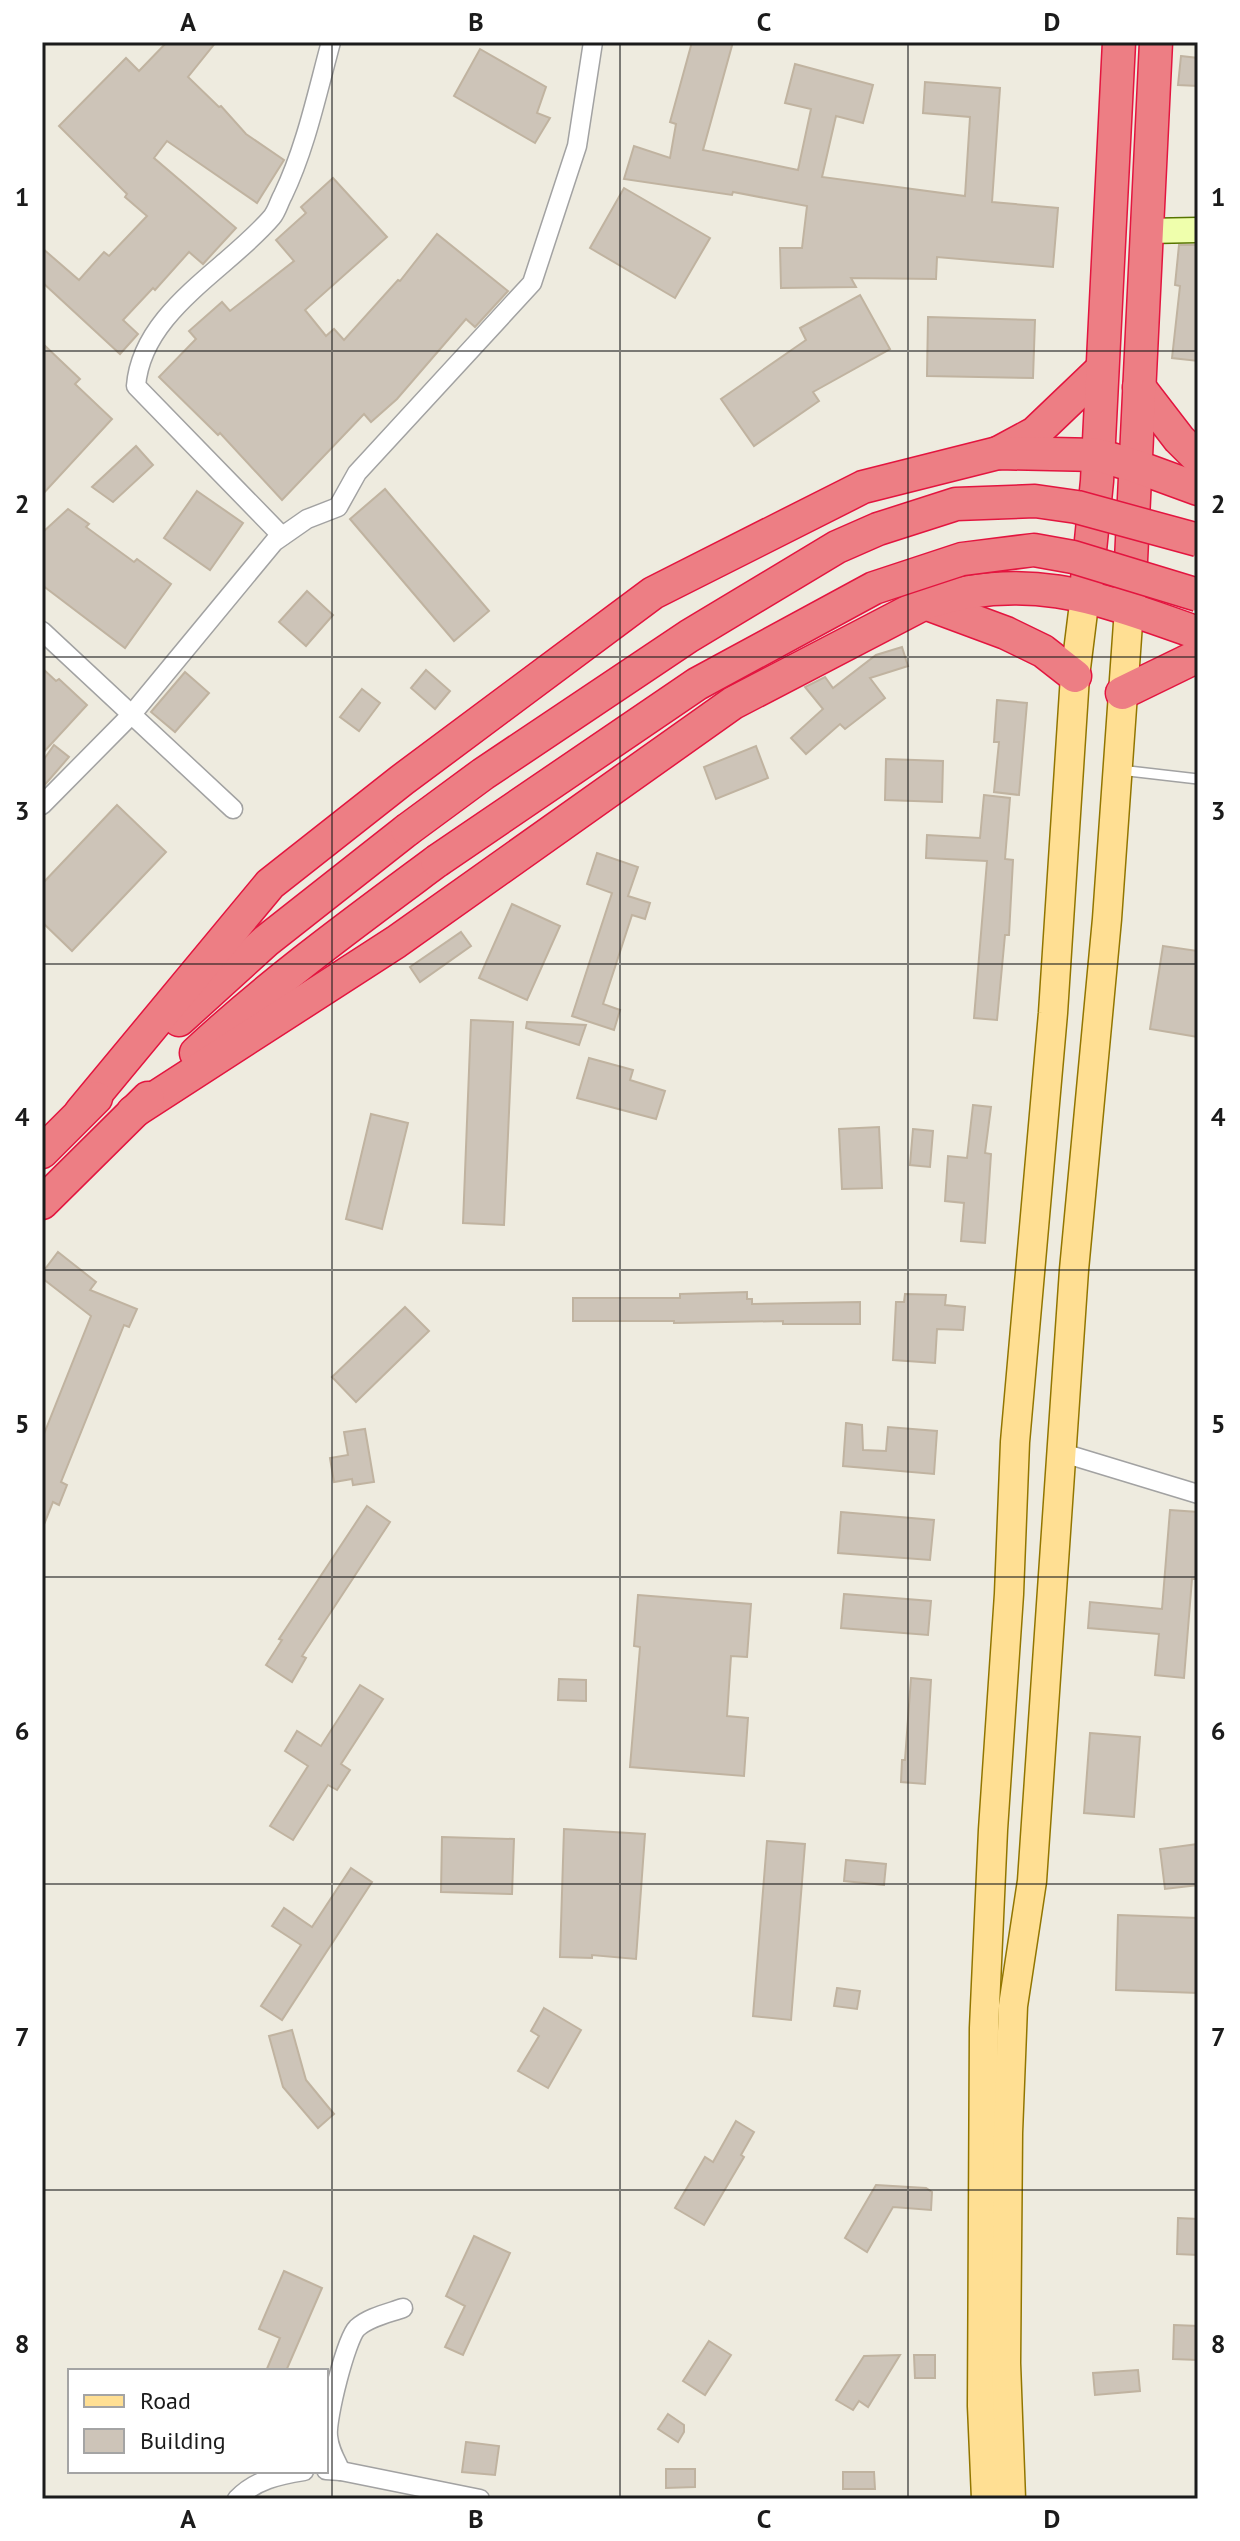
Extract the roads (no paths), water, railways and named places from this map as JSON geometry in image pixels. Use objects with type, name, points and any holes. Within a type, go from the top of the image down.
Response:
[{"type":"highway","points":[[1085,596],[1098,455],[1119,42]]},
{"type":"highway","points":[[1129,609],[1156,42]]},
{"type":"highway","points":[[81,1112],[270,884],[402,780],[653,593],[863,487],[998,453],[1035,433],[1101,370]]},
{"type":"highway","points":[[1139,387],[1179,439],[1198,458]]},
{"type":"highway","points":[[998,453],[1098,455],[1198,489]]},
{"type":"highway","points":[[42,1152],[266,941],[407,830],[483,774],[689,636],[837,547],[878,529],[956,504],[1035,501],[1077,507],[1198,540]]},
{"type":"highway","points":[[42,1203],[133,1112],[232,1020],[437,861],[697,684],[874,588],[962,559],[1034,550],[1073,557],[1198,595]]},
{"type":"highway","points":[[133,1112],[396,942],[733,703],[925,603],[957,592],[1021,586],[1085,596],[1198,633]]},
{"type":"highway","points":[[925,603],[1006,633],[1043,651],[1075,676]]},
{"type":"highway","points":[[1122,693],[1198,656]]},
{"type":"main road","points":[[986,2499],[982,2406],[984,2043],[992,1845],[1009,1594],[1015,1442],[1053,1013],[1075,676],[1085,596]]},
{"type":"main road","points":[[1011,2499],[1006,2363],[1008,2133],[1013,2006],[1032,1881],[1074,1270],[1107,919],[1129,609]]},
{"type":"street","points":[[282,536],[136,386],[138,364],[150,338],[171,313],[273,215],[295,169],[331,42]]},
{"type":"street","points":[[42,805],[132,714],[274,542],[307,519],[338,507],[357,473],[532,283],[577,146],[593,42]]},
{"type":"street","points":[[1147,231],[1198,230]]},
{"type":"street","points":[[42,631],[233,809]]},
{"type":"street","points":[[1063,1453],[1198,1494]]},
{"type":"street","points":[[328,2425],[330,2409],[355,2330],[368,2320],[403,2308]]},
{"type":"street","points":[[328,2439],[333,2471],[480,2499]]},
{"type":"street","points":[[237,2499],[246,2490],[276,2476],[293,2473]]},
{"type":"lane","points":[[1117,770],[1198,779]]}]
